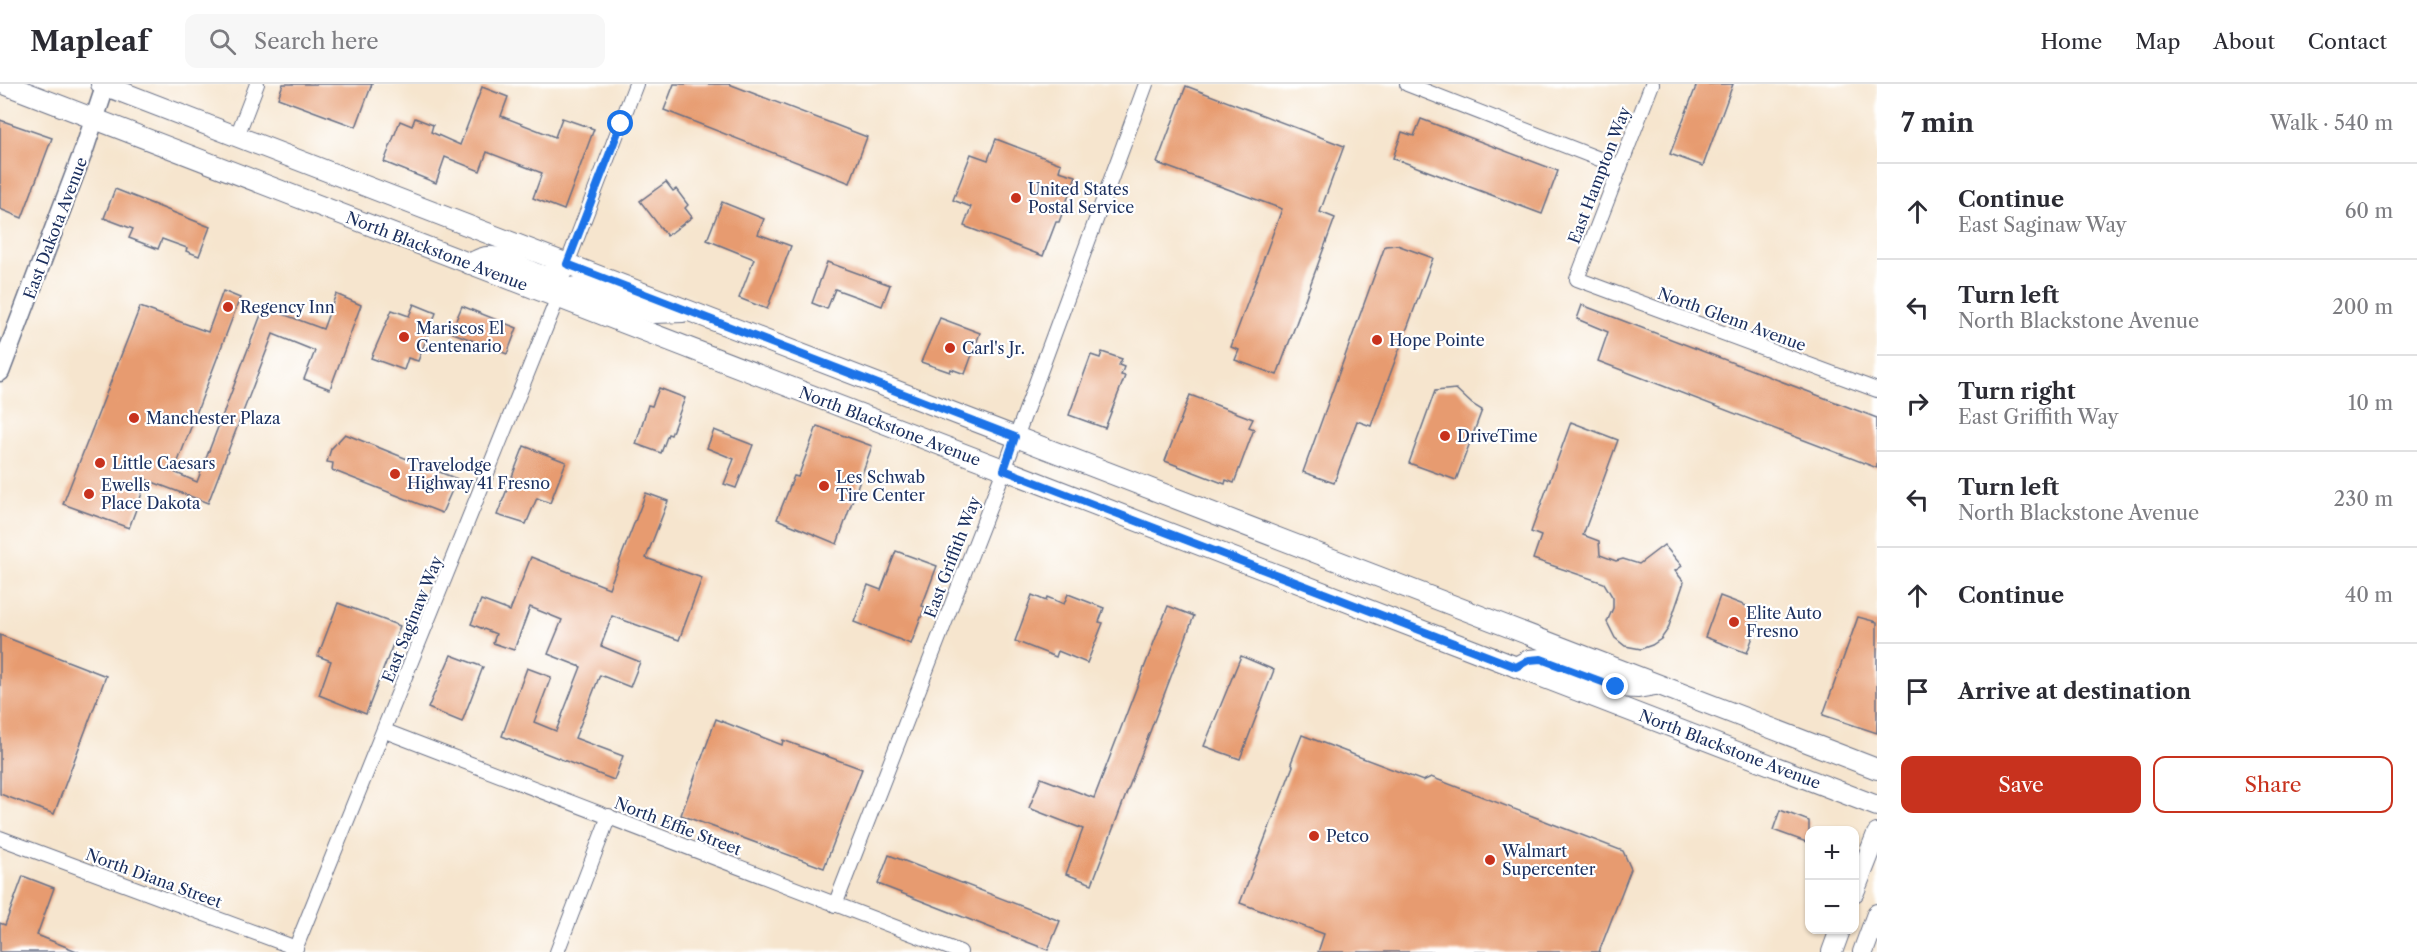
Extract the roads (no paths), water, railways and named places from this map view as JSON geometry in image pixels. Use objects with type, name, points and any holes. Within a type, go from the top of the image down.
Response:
[{"type":"main road","name":"North Blackstone Avenue","points":[[4,84],[1877,806]]},
{"type":"main road","name":"North Blackstone Avenue","points":[[104,84],[1877,769]]},
{"type":"main road","points":[[470,264],[482,258],[494,256],[538,273],[553,276],[561,273],[567,264]]},
{"type":"main road","points":[[558,297],[564,289],[575,287],[652,313],[692,312]]},
{"type":"main road","points":[[1516,667],[1529,660],[1541,659],[1616,687],[1638,688],[1658,684]]},
{"type":"main road","points":[[1859,880],[1877,834]]},
{"type":"main road","points":[[1863,952],[1877,914]]},
{"type":"main road","points":[[1832,952],[1839,934]]},
{"type":"street","name":"East Dakota Avenue","points":[[0,372],[94,119],[104,84]]},
{"type":"street","points":[[237,136],[257,84]]},
{"type":"street","points":[[567,264],[636,84]]},
{"type":"street","name":"East Griffith Way","points":[[835,905],[1004,470],[1146,84]]},
{"type":"street","points":[[1407,84],[1620,166]]},
{"type":"street","name":"East Hampton Way","points":[[1576,279],[1652,84]]},
{"type":"street","name":"North Glenn Avenue","points":[[1576,279],[1877,390]]},
{"type":"street","name":"East Saginaw Way","points":[[295,950],[558,297]]},
{"type":"street","name":"North Effie Street","points":[[385,731],[960,952]]},
{"type":"street","points":[[557,952],[609,816]]},
{"type":"street","name":"North Diana Street","points":[[0,838],[295,950]]},
{"type":"place","name":"United States Postal Service","points":[[1016,198]]},
{"type":"place","name":"Regency Inn","points":[[228,307]]},
{"type":"place","name":"Mariscos El Centenario","points":[[404,337]]},
{"type":"place","name":"Hope Pointe","points":[[1377,340]]},
{"type":"place","name":"Carl's Jr.","points":[[950,348]]},
{"type":"place","name":"Manchester Plaza","points":[[134,418]]},
{"type":"place","name":"DriveTime","points":[[1445,436]]},
{"type":"place","name":"Little Caesars","points":[[100,463]]},
{"type":"place","name":"Travelodge Highway 41 Fresno","points":[[395,474]]},
{"type":"place","name":"Les Schwab Tire Center","points":[[824,486]]},
{"type":"place","name":"Ewells Place Dakota","points":[[89,494]]},
{"type":"place","name":"Elite Auto Fresno","points":[[1734,622]]},
{"type":"place","name":"Petco","points":[[1314,836]]},
{"type":"place","name":"Walmart Supercenter","points":[[1490,860]]}]
